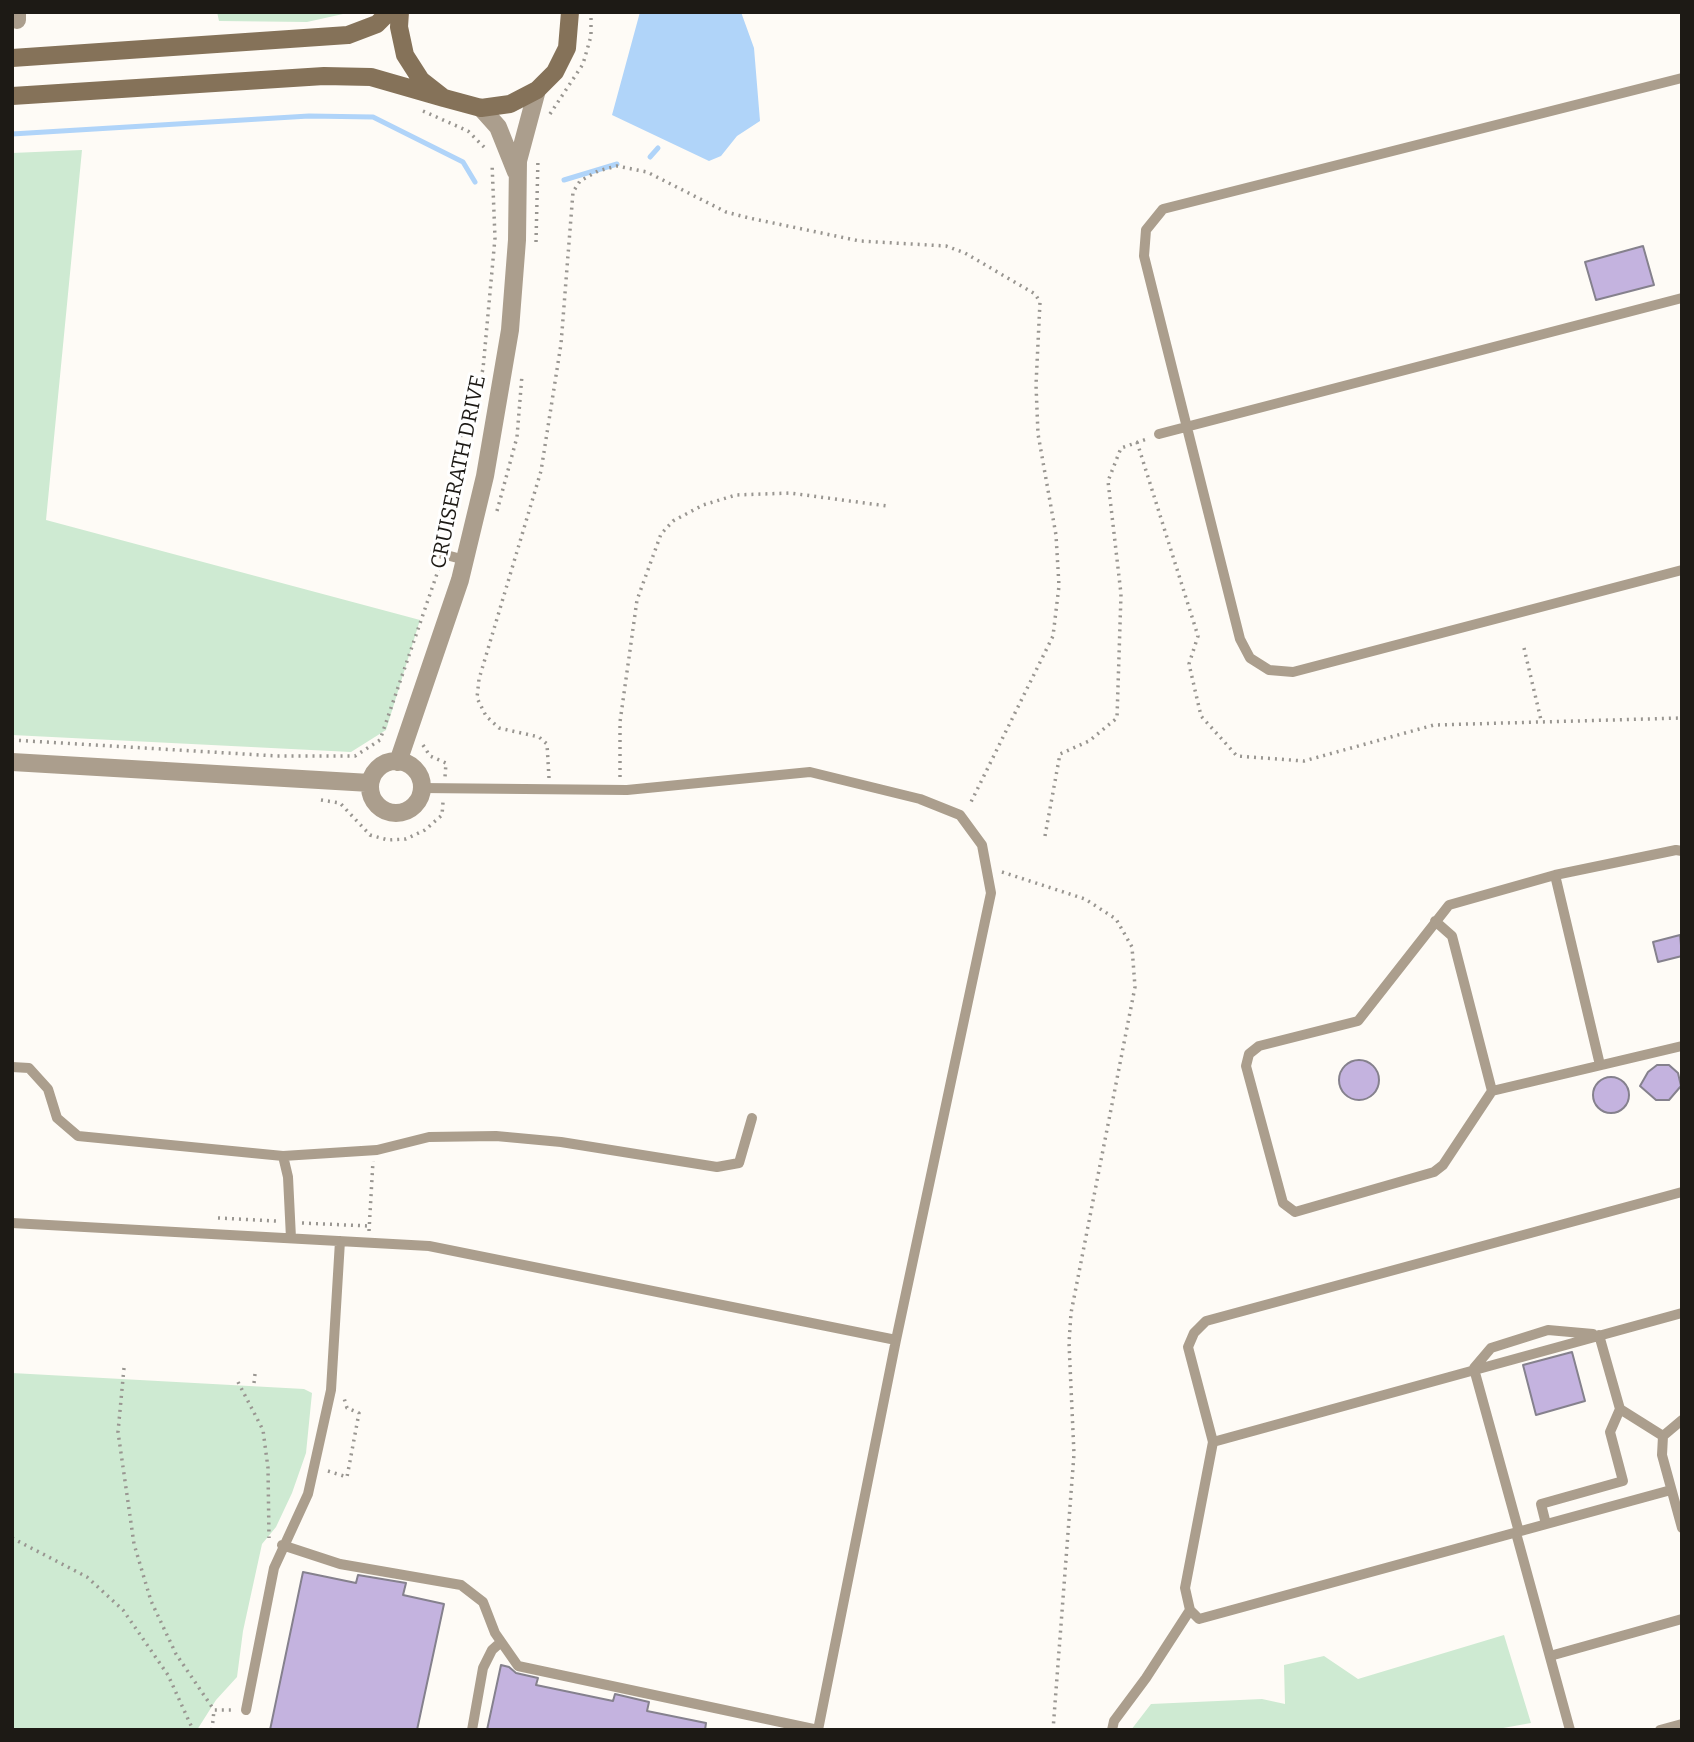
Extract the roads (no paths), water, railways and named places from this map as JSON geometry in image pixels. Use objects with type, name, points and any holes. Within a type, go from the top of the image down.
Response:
[{"type":"street","points":[[12,58],[348,35],[377,24],[389,12]]},
{"type":"street","points":[[400,12],[399,27],[405,55],[421,80],[444,98]]},
{"type":"street","points":[[12,96],[324,76],[371,77],[481,108],[510,104],[537,90],[555,72],[567,48],[570,12]]},
{"type":"street","name":"CRUISERATH DRIVE","points":[[398,762],[433,665],[485,476],[510,330],[517,240],[518,160],[537,90]]},
{"type":"street","name":"CRUISERATH DRIVE","points":[[481,108],[498,127],[515,163],[517,182]]},
{"type":"street","points":[[12,762],[370,783]]},
{"type":"street","points":[[398,762],[417,774],[421,788],[416,804],[401,813],[393,813],[378,806],[370,792],[370,783],[377,769],[398,762]]},
{"type":"lane","points":[[1682,78],[1163,209],[1146,230],[1144,256],[1240,639],[1250,657],[1269,670],[1293,672],[1306,669],[1682,570]]},
{"type":"lane","points":[[1158,434],[1682,298]]},
{"type":"lane","points":[[435,552],[464,560]]},
{"type":"lane","points":[[282,1545],[340,1564],[461,1585],[483,1602],[501,1642],[518,1665],[818,1730],[895,1340],[991,893],[982,845],[963,819],[919,799],[810,772],[620,790],[421,788]]},
{"type":"lane","points":[[1682,851],[1676,849],[1555,875],[1448,905],[1358,1021],[1259,1046],[1249,1055],[1246,1066],[1283,1203],[1295,1212],[1434,1172],[1443,1166],[1492,1091],[1682,1046]]},
{"type":"lane","points":[[1555,875],[1600,1065]]},
{"type":"lane","points":[[1434,921],[1452,936],[1492,1091]]},
{"type":"lane","points":[[12,1067],[29,1068],[48,1089],[57,1118],[78,1136],[283,1156],[373,1150],[429,1136],[496,1136],[561,1142],[717,1167],[739,1163],[752,1118]]},
{"type":"lane","points":[[283,1156],[288,1177],[291,1238]]},
{"type":"lane","points":[[1671,1490],[1199,1619],[1190,1610],[1185,1588],[1213,1443],[1188,1348],[1194,1334],[1206,1321],[1682,1192]]},
{"type":"lane","points":[[12,1223],[429,1246],[895,1340]]},
{"type":"lane","points":[[246,1710],[274,1568],[282,1545],[308,1494],[334,1378],[340,1241]]},
{"type":"lane","points":[[1213,1443],[1682,1313]]},
{"type":"lane","points":[[1474,1369],[1491,1348],[1548,1330],[1599,1335]]},
{"type":"lane","points":[[1546,1524],[1541,1504],[1623,1481],[1609,1432],[1620,1409],[1599,1335]]},
{"type":"lane","points":[[1474,1369],[1570,1730]]},
{"type":"lane","points":[[1620,1409],[1663,1436]]},
{"type":"lane","points":[[1682,1420],[1663,1436],[1662,1455],[1682,1528]]},
{"type":"lane","points":[[1112,1730],[1114,1721],[1146,1678],[1190,1610]]},
{"type":"lane","points":[[1550,1656],[1682,1619]]},
{"type":"lane","points":[[472,1730],[483,1668],[492,1650],[501,1642]]},
{"type":"lane","points":[[1660,1730],[1682,1724]]},
{"type":"water","points":[[640,12],[741,12],[754,48],[760,121],[737,136],[721,156],[709,161],[612,115]]},
{"type":"waterway","points":[[12,134],[309,116],[373,117],[463,162],[475,182]]},
{"type":"waterway","points":[[650,157],[658,148]]},
{"type":"waterway","points":[[564,180],[617,164]]}]
